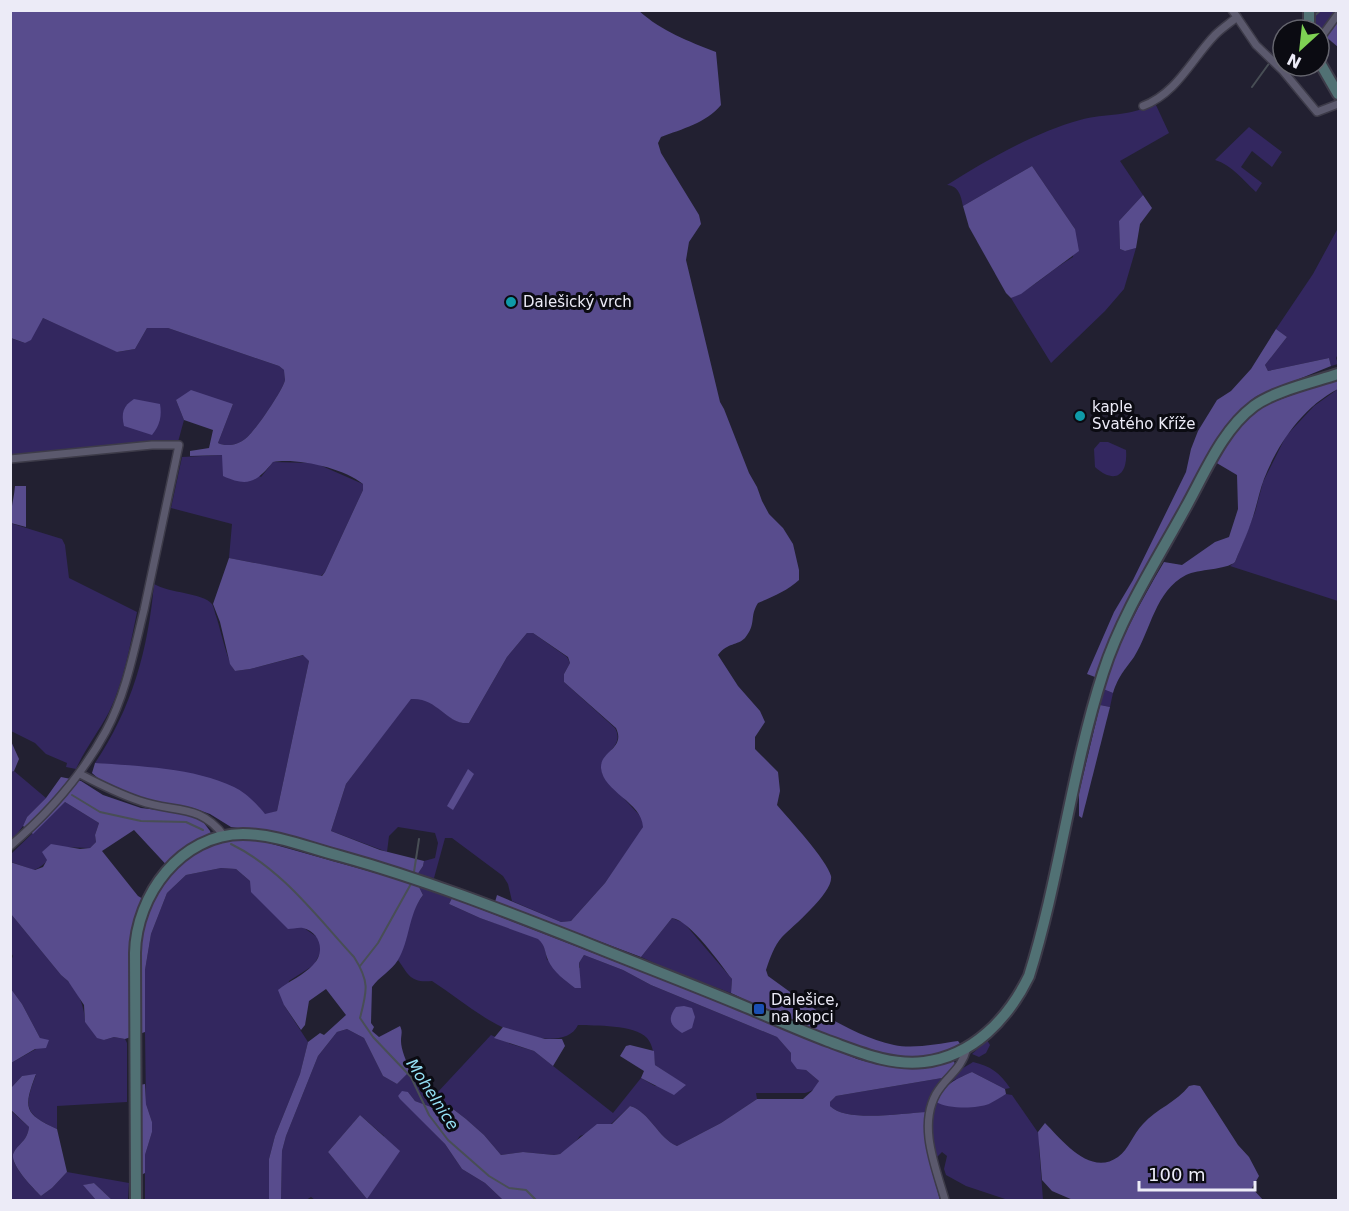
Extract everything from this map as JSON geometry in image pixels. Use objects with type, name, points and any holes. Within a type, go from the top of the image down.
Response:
[{"type":"street","points":[[1232,10],[1256,45],[1295,84],[1312,108],[1320,112],[1338,104]]},
{"type":"street","points":[[1143,106],[1166,93],[1188,70],[1215,35],[1237,17]]},
{"type":"street","points":[[1329,78],[1338,94]]},
{"type":"street","points":[[136,1200],[135,953],[137,927],[148,897],[171,866],[197,848],[224,836],[243,834],[279,840],[429,883],[486,903],[789,1026],[876,1058],[901,1062],[926,1062],[947,1057],[967,1048],[991,1029],[1009,1010],[1029,976],[1103,672],[1131,606],[1197,487],[1240,418],[1255,405],[1268,398],[1338,374]]},
{"type":"street","points":[[10,459],[152,445],[179,445],[131,665],[107,730],[80,774],[33,826],[10,846]]},
{"type":"street","points":[[80,774],[114,792],[143,802],[194,812],[216,826],[224,836]]},
{"type":"street","points":[[945,1200],[930,1145],[929,1118],[936,1095],[962,1063],[967,1048]]},
{"type":"shaded area","points":[[10,11],[639,11],[667,30],[716,52],[721,105],[701,121],[661,137],[658,143],[661,153],[699,215],[701,224],[689,242],[686,260],[720,402],[762,501],[769,514],[783,528],[793,544],[799,570],[799,580],[758,603],[751,628],[745,638],[725,648],[718,655],[738,686],[760,711],[765,722],[755,737],[755,749],[778,772],[780,791],[777,805],[815,850],[831,876],[830,883],[820,899],[779,941],[772,952],[766,970],[768,976],[812,1007],[860,1034],[901,1046],[926,1046],[958,1041],[961,1045],[926,1058],[904,1059],[854,1048],[827,1038],[731,993],[732,979],[713,954],[688,927],[672,918],[641,957],[495,902],[497,895],[561,922],[571,921],[605,883],[643,827],[636,811],[608,784],[603,776],[602,762],[618,741],[616,728],[564,682],[564,674],[570,663],[568,657],[533,633],[527,633],[507,657],[469,723],[454,720],[428,702],[411,699],[346,784],[331,831],[380,850],[424,861],[417,875],[361,856],[275,833],[231,827],[210,814],[193,808],[150,800],[107,786],[92,773],[95,763],[184,772],[234,787],[251,799],[265,814],[277,811],[309,661],[303,655],[235,671],[230,664],[220,622],[213,604],[229,558],[322,576],[363,490],[363,484],[344,473],[295,461],[273,462],[256,479],[245,482],[223,476],[222,455],[190,456],[190,451],[209,448],[213,430],[184,420],[176,400],[191,390],[233,404],[218,443],[235,444],[245,439],[255,429],[279,393],[285,380],[284,370],[279,366],[168,328],[147,328],[135,349],[117,352],[43,318],[31,340],[25,343],[11,338]]},
{"type":"shaded area","points":[[1316,11],[1338,11],[1331,20],[1331,18],[1314,18]]},
{"type":"shaded area","points":[[1338,23],[1338,47],[1331,41],[1331,29]]},
{"type":"shaded area","points":[[1155,103],[1169,133],[1120,161],[1143,195],[1119,221],[1120,249],[1125,251],[1136,248],[1124,289],[1105,311],[1051,363],[1011,298],[1073,257],[1075,229],[1032,166],[963,206],[957,189],[947,185],[1029,139],[1063,125],[1089,118],[1137,111]]},
{"type":"shaded area","points":[[1249,127],[1282,152],[1272,167],[1252,151],[1241,167],[1262,183],[1256,192],[1232,169],[1215,160]]},
{"type":"shaded area","points":[[1032,166],[1075,229],[1079,251],[1021,294],[1011,298],[969,227],[963,206]]},
{"type":"shaded area","points":[[1143,195],[1152,208],[1140,224],[1136,248],[1125,251],[1120,249],[1119,221]]},
{"type":"shaded area","points":[[1338,228],[1338,354],[1336,358],[1338,364],[1331,366],[1329,358],[1268,371],[1265,365],[1287,337],[1276,329],[1313,274]]},
{"type":"shaded area","points":[[43,318],[118,352],[135,349],[147,328],[168,328],[279,366],[284,370],[285,380],[255,429],[245,439],[235,444],[218,443],[233,404],[176,400],[184,420],[178,442],[150,441],[109,448],[83,448],[11,455],[10,338],[25,343]]},
{"type":"shaded area","points":[[1276,329],[1287,337],[1265,365],[1268,371],[1329,358],[1331,366],[1257,396],[1247,403],[1235,417],[1139,583],[1095,677],[1087,674],[1114,612],[1133,580],[1186,472],[1198,431],[1217,400],[1231,391],[1251,369]]},
{"type":"shaded area","points":[[1338,378],[1338,389],[1303,416],[1284,439],[1264,479],[1251,523],[1235,562],[1225,567],[1191,573],[1176,582],[1160,601],[1140,646],[1120,677],[1113,693],[1103,689],[1130,624],[1164,562],[1182,565],[1215,542],[1229,537],[1238,509],[1237,475],[1215,462],[1239,425],[1265,405]]},
{"type":"shaded area","points":[[1338,389],[1338,601],[1230,566],[1235,562],[1255,512],[1263,482],[1286,436],[1314,406]]},
{"type":"shaded area","points":[[134,399],[160,404],[160,420],[152,435],[124,426],[124,410],[127,404]]},
{"type":"shaded area","points":[[1100,442],[1108,442],[1126,450],[1125,466],[1119,475],[1109,475],[1095,467],[1094,449]]},
{"type":"shaded area","points":[[222,455],[261,477],[273,462],[315,463],[363,484],[363,490],[325,572],[321,576],[229,558],[232,524],[171,508],[182,457]]},
{"type":"shaded area","points":[[15,486],[26,486],[26,527],[11,523]]},
{"type":"shaded area","points":[[10,523],[62,539],[65,545],[69,578],[137,612],[119,688],[105,719],[76,769],[66,767],[67,763],[46,754],[35,743],[11,731]]},
{"type":"shaded area","points":[[154,584],[208,600],[212,604],[226,652],[235,671],[304,655],[309,661],[277,811],[265,815],[247,798],[191,774],[95,763],[119,721],[136,678],[147,632]]},
{"type":"shaded area","points":[[527,633],[533,633],[567,657],[570,663],[564,674],[564,682],[615,728],[618,735],[617,742],[603,762],[604,777],[643,819],[640,833],[605,883],[571,921],[561,922],[512,901],[508,884],[503,876],[452,838],[445,838],[434,878],[417,875],[424,861],[435,858],[438,843],[435,833],[398,827],[389,836],[387,852],[331,831],[346,784],[411,698],[428,701],[454,720],[469,723],[507,657]]},
{"type":"shaded area","points":[[1103,689],[1113,693],[1110,707],[1100,705]]},
{"type":"shaded area","points":[[1100,705],[1110,707],[1082,818],[1079,816],[1079,793]]},
{"type":"shaded area","points":[[10,739],[19,759],[14,771],[11,772]]},
{"type":"shaded area","points":[[468,769],[474,774],[453,810],[447,806]]},
{"type":"shaded area","points":[[14,771],[46,798],[27,817],[11,842],[10,772]]},
{"type":"shaded area","points":[[61,777],[81,781],[103,795],[141,808],[184,813],[198,819],[210,831],[215,845],[239,838],[265,842],[418,885],[423,895],[414,911],[402,952],[395,964],[372,987],[371,1023],[374,1027],[372,1031],[379,1037],[400,1026],[402,1048],[411,1070],[397,1084],[383,1076],[364,1038],[347,1029],[337,1032],[318,1056],[286,1136],[282,1151],[281,1200],[269,1200],[269,1159],[275,1136],[300,1074],[308,1042],[320,1033],[324,1035],[346,1015],[326,989],[309,1001],[305,1025],[301,1030],[284,1005],[278,990],[305,972],[317,960],[320,949],[317,938],[309,930],[303,928],[288,929],[251,892],[250,881],[236,869],[221,868],[186,875],[167,893],[151,934],[145,970],[145,1032],[125,1039],[97,1038],[85,1022],[84,1005],[68,981],[11,914],[10,862],[35,870],[43,867],[47,860],[42,852],[51,844],[80,849],[90,848],[96,842],[95,835],[99,823],[65,802],[33,834],[23,826],[27,817],[46,798]],"holes":[[[134,830],[172,871],[150,903],[138,896],[102,851]]]},
{"type":"shaded area","points":[[65,802],[99,823],[95,835],[96,842],[90,848],[61,847],[45,863],[34,870],[11,862],[11,854]]},
{"type":"shaded area","points":[[221,868],[236,869],[317,937],[321,944],[320,953],[314,965],[289,981],[284,1005],[308,1042],[300,1074],[275,1136],[269,1159],[269,1200],[145,1200],[145,1155],[152,1132],[152,1122],[146,1104],[145,1032],[145,970],[151,934],[167,893],[186,875]]},
{"type":"shaded area","points":[[418,885],[452,898],[449,904],[480,918],[538,938],[544,944],[547,960],[580,968],[579,963],[584,955],[777,1037],[806,1070],[819,1081],[812,1090],[805,1093],[756,1093],[757,1099],[721,1123],[677,1146],[664,1137],[643,1114],[630,1106],[611,1124],[580,1136],[574,1144],[560,1154],[554,1155],[523,1152],[501,1155],[484,1135],[453,1109],[438,1104],[431,1107],[415,1101],[408,1092],[398,1096],[445,1144],[462,1169],[485,1183],[503,1200],[315,1200],[311,1197],[306,1200],[281,1200],[282,1151],[286,1136],[318,1056],[337,1032],[347,1029],[364,1038],[383,1076],[397,1084],[411,1070],[436,1094],[491,1035],[534,1051],[613,1113],[641,1078],[655,1086],[685,1085],[655,1065],[653,1050],[647,1038],[641,1033],[624,1028],[578,1025],[564,1037],[554,1039],[531,1037],[493,1022],[432,981],[419,981],[411,977],[398,960],[411,918],[423,895]],"holes":[[[360,1115],[384,1136],[367,1199],[328,1152]]]},
{"type":"shaded area","points":[[452,898],[732,1007],[857,1059],[906,1068],[930,1067],[954,1061],[955,1065],[942,1078],[836,1096],[830,1102],[830,1106],[838,1111],[862,1116],[927,1112],[926,1145],[940,1200],[503,1200],[485,1183],[462,1169],[445,1144],[400,1099],[398,1096],[402,1091],[408,1092],[415,1101],[431,1107],[438,1104],[453,1109],[484,1135],[501,1155],[523,1152],[554,1155],[560,1154],[597,1124],[612,1124],[630,1106],[643,1114],[664,1137],[677,1146],[721,1123],[757,1099],[803,1099],[819,1081],[806,1070],[797,1069],[791,1061],[791,1053],[777,1037],[584,955],[579,963],[581,988],[575,988],[553,968],[544,946],[538,939],[449,904]]},
{"type":"shaded area","points":[[11,914],[75,990],[83,1008],[85,1022],[104,1040],[114,1037],[125,1039],[127,1043],[127,1102],[57,1106],[57,1129],[38,1119],[30,1109],[29,1095],[36,1075],[22,1076],[11,1088],[11,1063],[36,1049],[40,1038],[22,1004],[11,989],[13,956],[10,951]]},
{"type":"shaded area","points":[[672,918],[684,923],[732,979],[731,993],[641,957]]},
{"type":"shaded area","points":[[11,989],[22,1004],[40,1038],[49,1040],[46,1048],[35,1049],[11,1063]]},
{"type":"shaded area","points":[[676,1007],[692,1008],[695,1017],[692,1028],[682,1033],[672,1024],[671,1015]]},
{"type":"shaded area","points":[[503,1027],[545,1039],[562,1039],[565,1046],[553,1066],[534,1051],[494,1038]]},
{"type":"shaded area","points":[[987,1040],[990,1045],[986,1053],[979,1057],[972,1054]]},
{"type":"shaded area","points":[[626,1046],[654,1051],[655,1065],[686,1085],[674,1095],[641,1078],[644,1071],[620,1056]]},
{"type":"shaded area","points":[[973,1062],[994,1071],[1010,1088],[1005,1089],[972,1072],[952,1081],[958,1072]]},
{"type":"shaded area","points":[[972,1072],[1005,1089],[1006,1094],[989,1104],[977,1107],[962,1108],[936,1102],[951,1083]]},
{"type":"shaded area","points":[[36,1074],[29,1095],[29,1109],[38,1119],[57,1129],[67,1172],[41,1196],[22,1175],[14,1162],[14,1152],[25,1138],[29,1127],[11,1110],[11,1088],[22,1076]]},
{"type":"shaded area","points":[[942,1078],[931,1097],[927,1112],[862,1116],[838,1111],[830,1106],[830,1102],[836,1096]]},
{"type":"shaded area","points":[[145,1084],[146,1104],[152,1122],[152,1132],[145,1155],[145,1173],[141,1175],[140,1085]]},
{"type":"shaded area","points":[[1189,1086],[1200,1086],[1238,1145],[1249,1157],[1259,1176],[1252,1188],[1263,1200],[1073,1200],[1052,1191],[1042,1180],[1038,1132],[1045,1123],[1077,1154],[1097,1163],[1108,1162],[1122,1154],[1148,1119],[1179,1097]]},
{"type":"shaded area","points":[[1006,1094],[1012,1095],[1039,1134],[1043,1200],[1008,1200],[966,1186],[946,1175],[944,1169],[947,1156],[942,1152],[937,1157],[934,1150],[931,1130],[936,1102],[988,1104]]},
{"type":"shaded area","points":[[10,1110],[29,1127],[25,1138],[14,1152],[14,1162],[22,1175],[41,1196],[67,1172],[129,1183],[128,1200],[112,1200],[94,1183],[84,1185],[96,1200],[11,1200]]},
{"type":"shaded area","points":[[360,1115],[400,1151],[367,1199],[328,1152]]},
{"type":"shaded area","points":[[94,1183],[112,1200],[96,1200],[83,1185]]},
{"type":"waterway","points":[[1313,17],[1321,10]]},
{"type":"waterway","points":[[1252,87],[1271,61]]},
{"type":"waterway","name":"Mohelnice","points":[[72,795],[100,812],[141,821],[186,822],[203,830]]},
{"type":"waterway","points":[[414,872],[419,839]]},
{"type":"waterway","name":"Mohelnice","points":[[231,844],[249,854],[283,880],[354,957],[363,973],[366,987],[360,1018],[373,1037],[411,1077],[429,1115],[448,1140],[489,1176],[509,1188],[526,1190],[536,1200]]},
{"type":"waterway","points":[[360,966],[378,943],[412,882]]},
{"type":"place","name":"Dalešický vrch","points":[[511,302]]},
{"type":"place","name":"kaple Svatého Kříže","points":[[1080,416]]},
{"type":"place","name":"Dalešice, na kopci","points":[[759,1009]]}]
